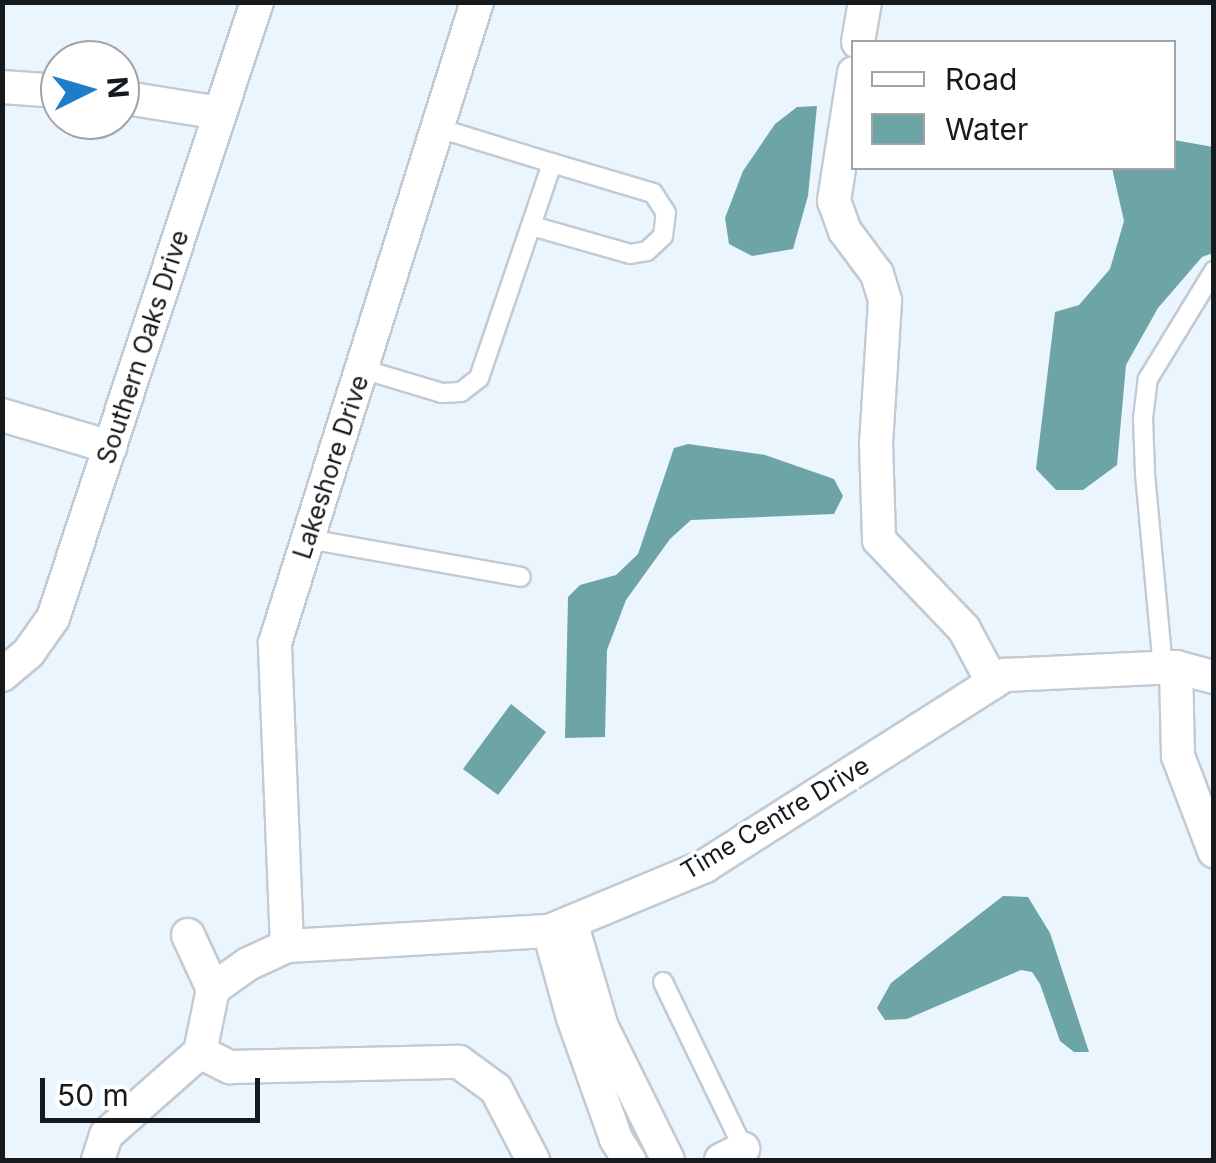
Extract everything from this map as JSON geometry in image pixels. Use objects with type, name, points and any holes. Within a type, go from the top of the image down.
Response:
[{"type":"street","name":"Southern Oaks Drive","points":[[2,675],[29,652],[53,618],[257,2]]},
{"type":"street","name":"Lakeshore Drive","points":[[287,946],[275,643],[478,2]]},
{"type":"street","points":[[858,40],[864,2]]},
{"type":"street","points":[[2,87],[40,90]]},
{"type":"street","points":[[851,93],[834,201],[845,231],[877,274],[885,301],[876,443],[879,540],[964,629],[993,683]]},
{"type":"street","points":[[140,100],[220,113]]},
{"type":"street","points":[[2,415],[110,448]]},
{"type":"street","points":[[1169,668],[1178,756],[1214,851]]},
{"type":"street","name":"Time Centre Drive","points":[[213,989],[248,964],[287,946],[560,926],[704,866],[1005,675],[1169,668],[1214,678]]},
{"type":"street","points":[[560,926],[573,1018],[628,1160]]},
{"type":"street","points":[[560,926],[602,1028],[668,1160]]},
{"type":"street","points":[[98,1160],[106,1134],[200,1052],[213,989],[188,935]]},
{"type":"street","points":[[200,1052],[230,1067],[459,1062],[496,1089],[532,1160]]},
{"type":"lane","points":[[438,128],[652,193],[666,213],[663,236],[647,252],[630,254],[532,226]]},
{"type":"lane","points":[[362,369],[442,392],[461,392],[479,378],[552,163]]},
{"type":"lane","points":[[1169,668],[1146,472],[1148,379],[1214,270]]},
{"type":"lane","points":[[308,539],[522,577]]},
{"type":"lane","points":[[663,982],[738,1157]]},
{"type":"water","points":[[817,106],[808,196],[793,249],[752,256],[729,244],[725,218],[743,171],[775,124],[797,107]]},
{"type":"water","points":[[1176,140],[1213,147],[1213,253],[1202,257],[1158,308],[1126,365],[1117,465],[1083,490],[1056,490],[1036,469],[1055,312],[1079,305],[1110,269],[1124,221],[1112,170],[1176,170]]},
{"type":"water","points":[[688,444],[765,455],[834,479],[843,496],[834,514],[691,520],[670,539],[626,600],[607,650],[605,737],[565,738],[568,597],[580,585],[616,575],[638,554],[674,448]]},
{"type":"water","points":[[511,704],[546,732],[498,795],[463,769]]},
{"type":"water","points":[[1003,896],[1028,897],[1050,933],[1089,1052],[1074,1052],[1060,1041],[1032,972],[1021,970],[907,1019],[885,1020],[877,1008],[891,983]]}]
